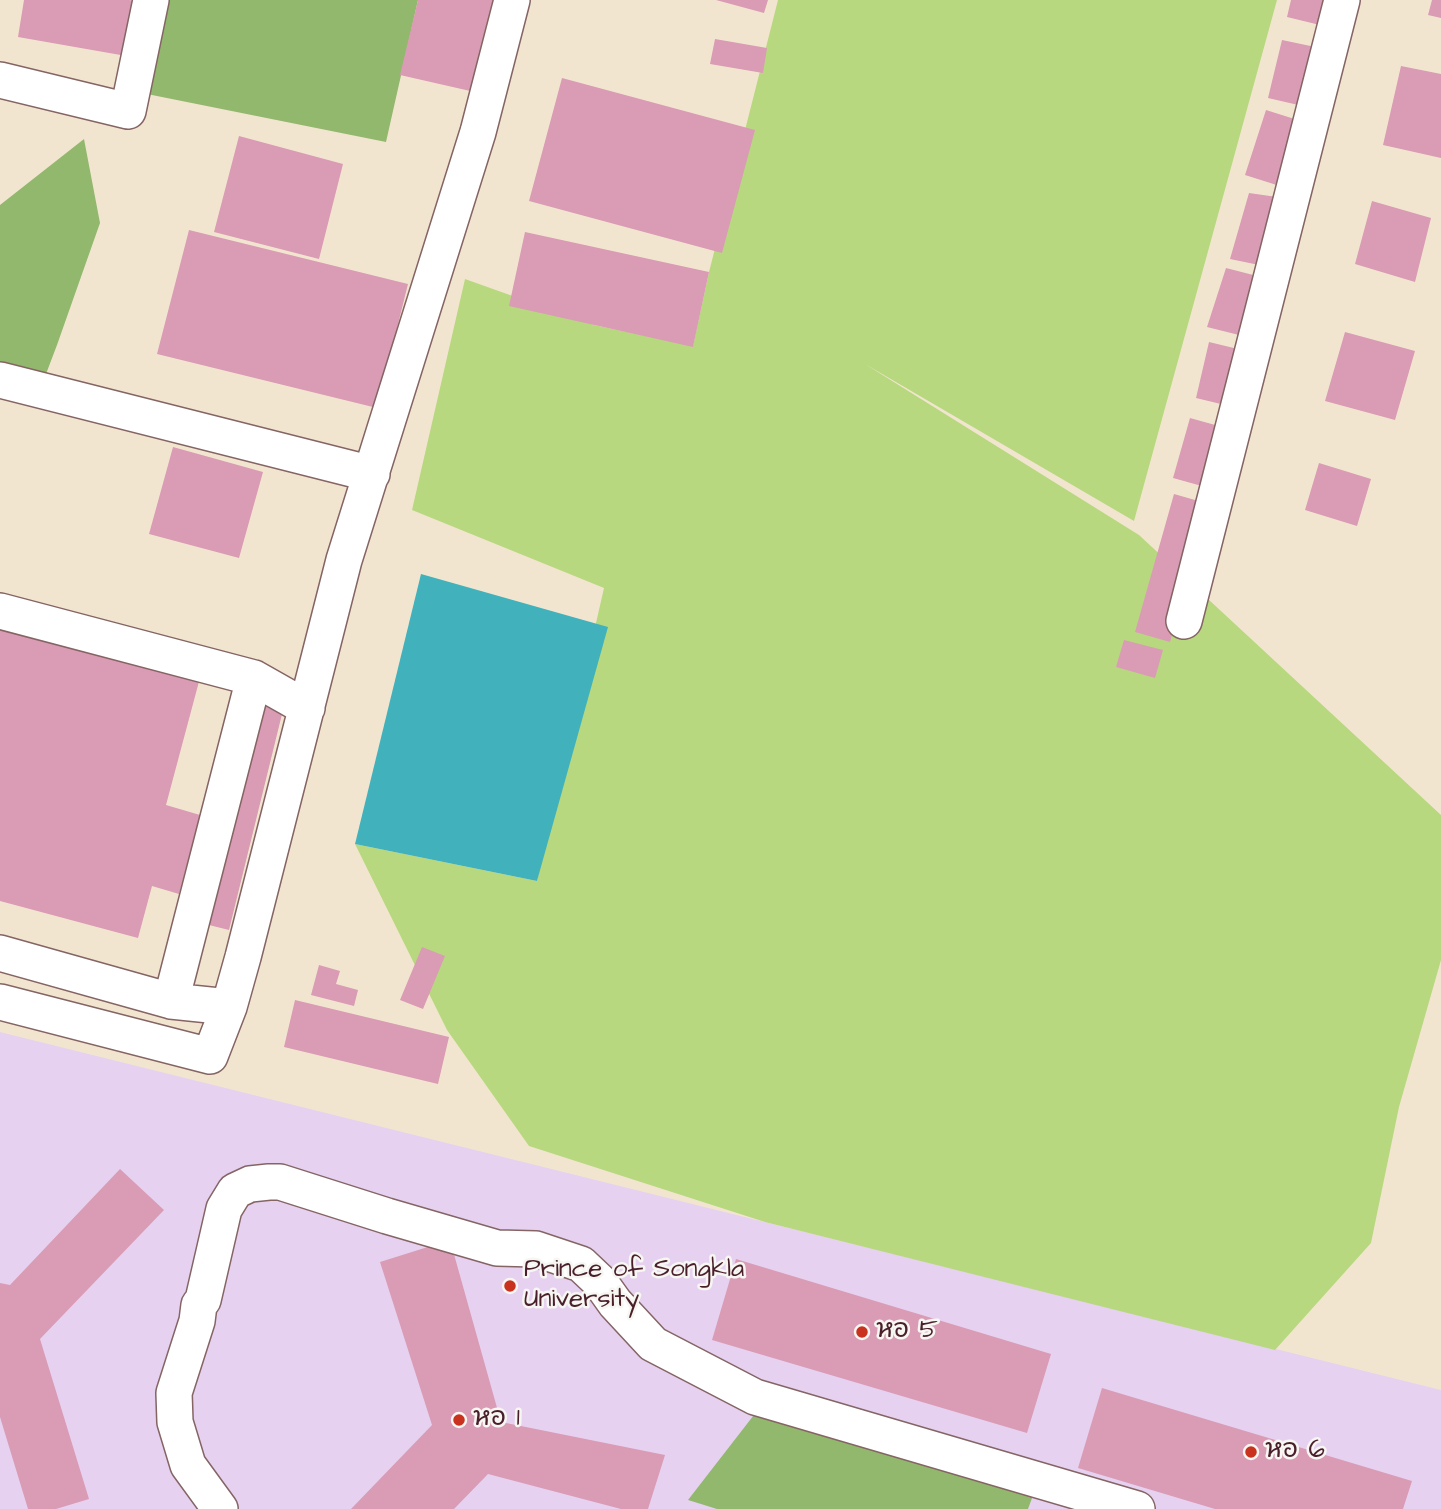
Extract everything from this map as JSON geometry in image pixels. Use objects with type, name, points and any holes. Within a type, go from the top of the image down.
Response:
[{"type":"street","points":[[0,80],[128,111],[151,0]]},
{"type":"street","points":[[0,1002],[210,1056],[229,1007],[345,560],[478,132],[512,0]]},
{"type":"street","points":[[1184,621],[1342,0]]},
{"type":"street","points":[[0,380],[372,474]]},
{"type":"street","points":[[0,611],[254,678],[307,708]]},
{"type":"street","points":[[171,1001],[254,678]]},
{"type":"street","points":[[0,953],[171,1001],[229,1007]]},
{"type":"street","points":[[220,1509],[188,1465],[175,1422],[175,1385],[197,1321],[199,1305],[203,1300],[224,1209],[235,1191],[250,1184],[280,1182],[497,1248],[536,1249],[581,1264],[653,1344],[755,1397],[1137,1509]]},
{"type":"shaded area","name":"Prince of Songkla University","points":[[0,1032],[1441,1390],[1441,1509],[0,1509]]},
{"type":"green space","points":[[143,0],[418,0],[386,142],[132,91]]},
{"type":"green space","points":[[778,0],[1277,0],[1134,521],[865,364],[1139,535],[1441,815],[1441,960],[1399,1107],[1371,1243],[1275,1350],[765,1222],[529,1146],[447,1030],[355,844],[537,881],[604,588],[412,510],[465,279],[594,325],[693,346],[709,272]]},
{"type":"green space","points":[[84,139],[100,223],[57,345],[46,374],[0,366],[0,205]]},
{"type":"green space","points":[[757,1411],[1035,1490],[1028,1509],[717,1509],[688,1500]]},
{"type":"water","points":[[421,574],[608,627],[537,881],[355,844]]},
{"type":"building","points":[[24,0],[142,2],[132,57],[18,37]]},
{"type":"building","points":[[418,0],[501,0],[479,93],[400,75]]},
{"type":"building","points":[[716,0],[768,0],[764,13]]},
{"type":"building","points":[[1291,0],[1330,0],[1324,26],[1287,17]]},
{"type":"building","points":[[1432,0],[1441,0],[1441,18],[1428,15]]},
{"type":"building","points":[[715,39],[767,48],[763,73],[710,64]]},
{"type":"building","points":[[1282,40],[1320,48],[1307,107],[1268,98]]},
{"type":"building","points":[[1401,66],[1441,74],[1441,158],[1383,145]]},
{"type":"building","points":[[562,78],[755,130],[722,253],[529,201]]},
{"type":"building","points":[[1266,110],[1304,122],[1283,187],[1245,175]]},
{"type":"building","points":[[239,136],[343,164],[319,259],[214,232]]},
{"type":"building","points":[[1249,193],[1284,198],[1264,266],[1230,259]]},
{"type":"building","points":[[1372,201],[1431,218],[1415,282],[1355,264]]},
{"type":"building","points":[[189,230],[408,284],[377,408],[157,354]]},
{"type":"building","points":[[525,232],[709,272],[693,347],[509,306]]},
{"type":"building","points":[[1226,268],[1261,277],[1243,336],[1207,327]]},
{"type":"building","points":[[1345,332],[1415,351],[1395,420],[1325,401]]},
{"type":"building","points":[[1209,342],[1238,349],[1225,405],[1196,398]]},
{"type":"building","points":[[1190,418],[1226,428],[1209,488],[1173,478]]},
{"type":"building","points":[[173,447],[263,472],[239,558],[149,534]]},
{"type":"building","points":[[1319,463],[1371,479],[1357,526],[1305,510]]},
{"type":"building","points":[[1174,494],[1209,504],[1170,642],[1135,632]]},
{"type":"building","points":[[0,620],[201,674],[166,805],[200,815],[179,894],[152,886],[138,938],[0,901]]},
{"type":"building","points":[[1124,640],[1163,650],[1155,678],[1116,667]]},
{"type":"building","points":[[259,704],[283,710],[229,930],[205,924]]},
{"type":"building","points":[[422,947],[445,956],[423,1009],[400,1000]]},
{"type":"building","points":[[319,965],[340,971],[336,984],[358,990],[354,1006],[311,995]]},
{"type":"building","points":[[295,1000],[449,1037],[438,1084],[284,1047]]},
{"type":"building","points":[[120,1169],[164,1210],[40,1339],[89,1499],[56,1509],[28,1509],[0,1417],[0,1283],[10,1285]]},
{"type":"building","points":[[450,1240],[501,1422],[665,1455],[648,1509],[621,1509],[488,1474],[454,1509],[351,1509],[432,1425],[380,1262]]},
{"type":"building","points":[[736,1259],[1051,1354],[1027,1433],[712,1340]]},
{"type":"building","points":[[1102,1388],[1412,1481],[1403,1509],[1215,1509],[1078,1468]]},
{"type":"place","name":"Prince of Songkla University","points":[[510,1286]]},
{"type":"place","name":"หอ 5","points":[[862,1332]]},
{"type":"place","name":"หอ 1","points":[[459,1420]]},
{"type":"place","name":"หอ 6","points":[[1251,1452]]}]
